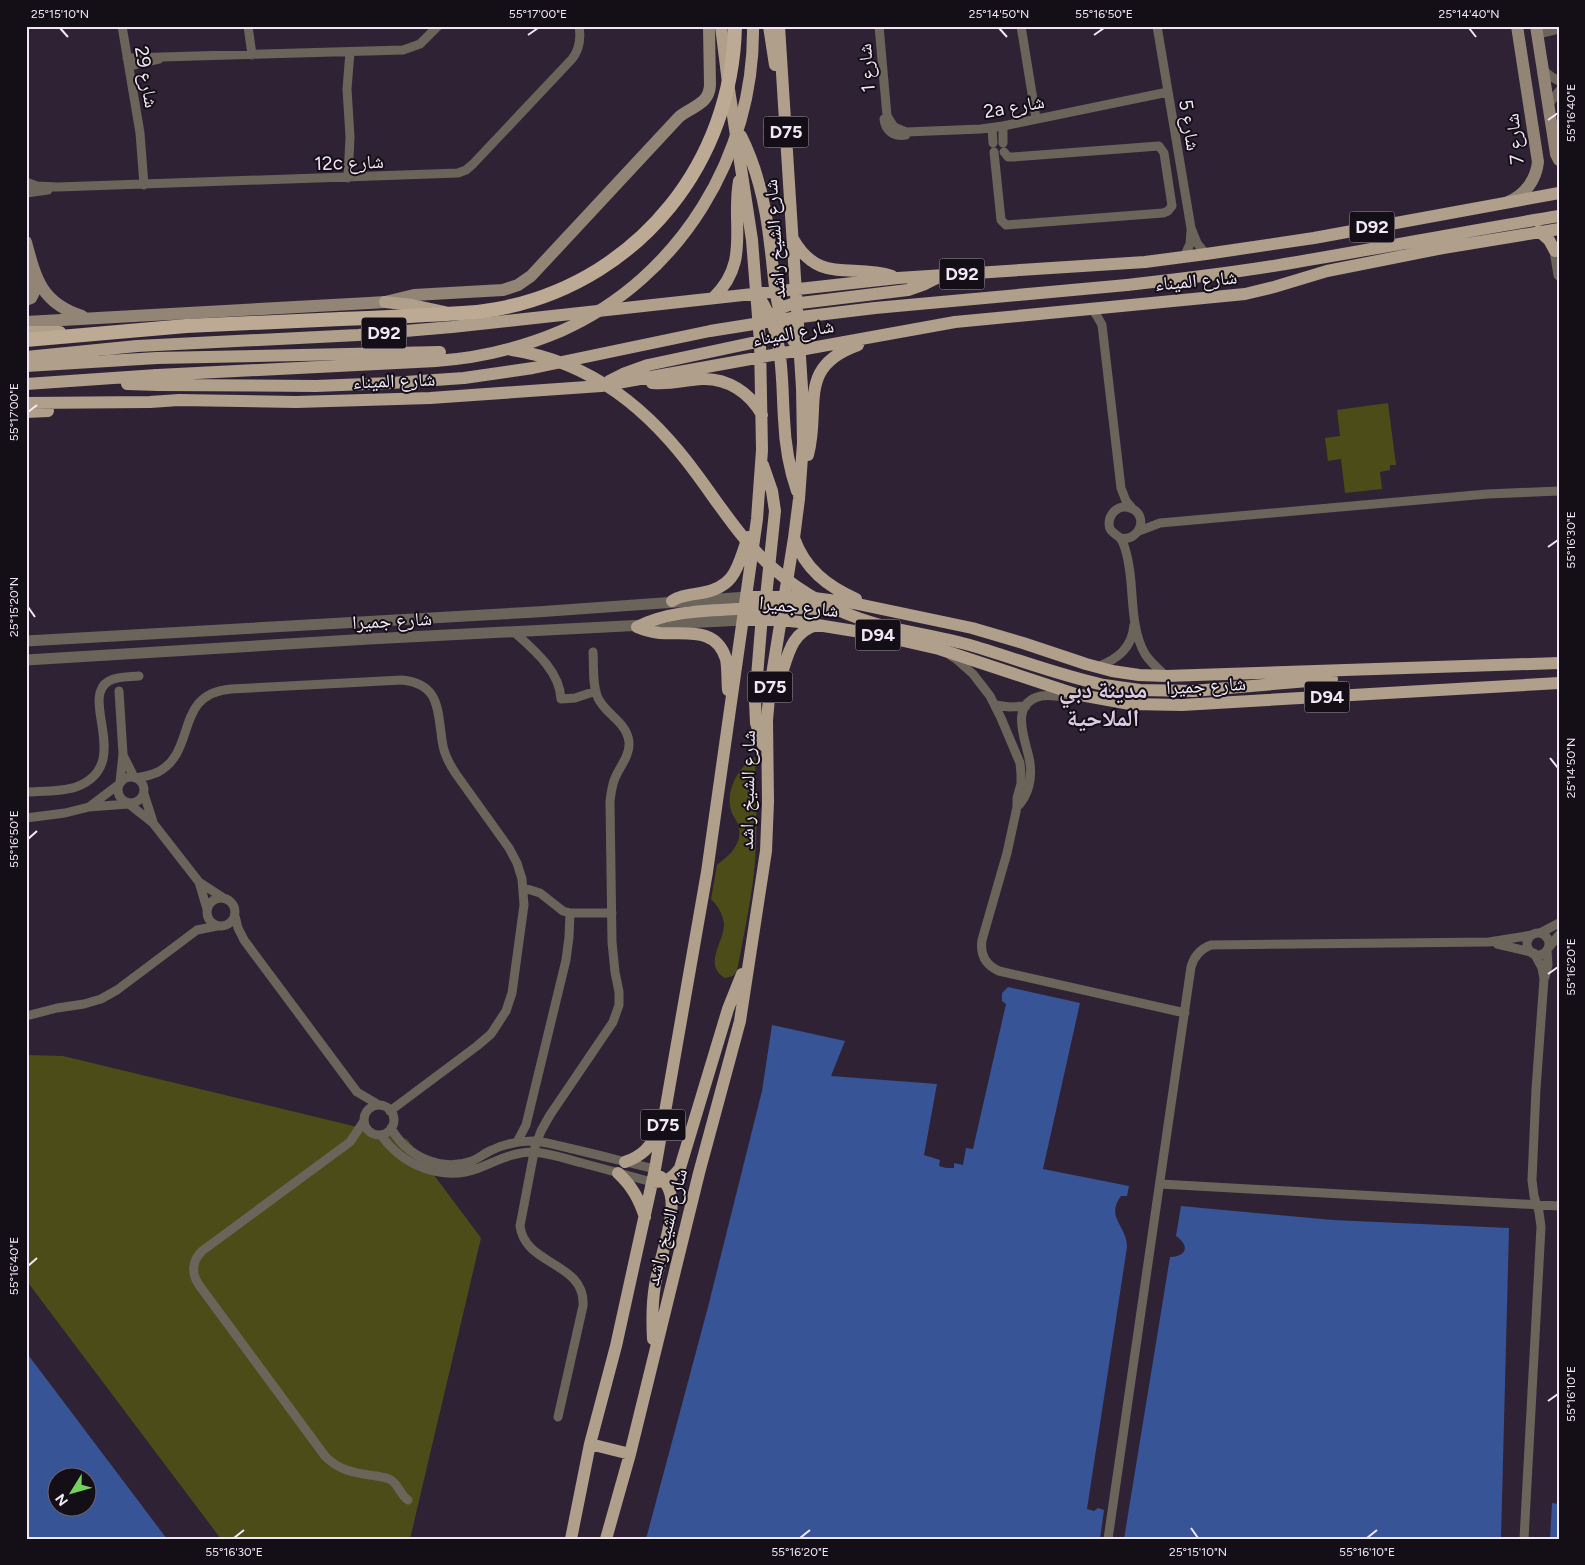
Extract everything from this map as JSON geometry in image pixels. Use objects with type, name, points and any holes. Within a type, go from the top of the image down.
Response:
[{"type":"highway","points":[[26,340],[82,334],[238,323],[469,313],[508,307],[560,290],[618,256],[644,234],[668,209],[689,181],[704,155],[716,128],[726,94],[732,60],[734,26]]},
{"type":"main road","points":[[385,302],[414,295],[503,290],[514,287],[527,279],[679,117],[705,100],[709,93],[710,85],[709,26]]},
{"type":"main road","name":"شارع الشيخ راشد","points":[[570,1539],[590,1444],[616,1346],[645,1217],[664,1120],[694,954],[757,519],[762,464],[762,415],[756,293],[752,240],[721,26]]},
{"type":"main road","points":[[158,380],[436,361],[492,354],[528,344],[562,330],[595,313],[626,292],[653,268],[678,241],[710,196],[729,156],[744,112],[751,76],[753,26]]},
{"type":"main road","points":[[769,26],[773,56],[784,102]]},
{"type":"main road","name":"شارع الشيخ راشد","points":[[606,1539],[630,1454],[715,1111],[740,1021],[766,850],[768,704],[799,499],[802,471],[803,416],[779,26]]},
{"type":"main road","name":"شارع 7","points":[[1505,204],[1514,200],[1528,188],[1537,171],[1538,162],[1517,26]]},
{"type":"main road","name":"شارع 7","points":[[1537,30],[1556,154],[1559,160]]},
{"type":"main road","points":[[734,126],[751,158],[759,182],[770,242],[775,291],[774,313],[759,336]]},
{"type":"main road","points":[[713,298],[729,280],[737,256],[736,208],[742,168]]},
{"type":"main road","name":"شارع الميناء","points":[[26,357],[121,347],[358,335],[478,325],[898,278],[1106,266],[1314,238],[1559,193]]},
{"type":"main road","points":[[26,384],[158,380],[316,386],[464,378],[533,368],[710,331],[792,318],[875,308],[1127,285],[1246,270],[1559,216]]},
{"type":"main road","name":"شارع الميناء","points":[[26,403],[192,400],[296,402],[383,400],[488,395],[601,386],[955,322],[1231,296],[1260,291],[1328,271],[1443,248],[1559,229]]},
{"type":"main road","points":[[1539,231],[1557,246]]},
{"type":"main road","points":[[793,239],[805,255],[821,266],[840,271],[876,272],[898,278]]},
{"type":"main road","points":[[26,242],[36,274],[50,298],[66,311],[89,318]]},
{"type":"main road","points":[[1260,291],[1272,284],[1299,274],[1360,259],[1395,244]]},
{"type":"main road","points":[[26,263],[34,289],[33,295],[26,300]]},
{"type":"main road","points":[[774,313],[797,303],[898,292],[916,287],[941,275]]},
{"type":"main road","points":[[756,293],[774,313],[782,334],[780,353],[786,447],[799,499]]},
{"type":"main road","points":[[26,322],[385,302],[439,310],[478,325]]},
{"type":"main road","points":[[601,386],[624,374],[648,366],[759,336],[782,334],[798,320]]},
{"type":"main road","points":[[26,332],[82,334]]},
{"type":"main road","points":[[802,471],[810,446],[813,428],[813,395],[821,371],[830,360],[842,351],[896,332]]},
{"type":"main road","points":[[782,334],[800,350]]},
{"type":"main road","points":[[26,366],[157,358],[511,350],[540,355],[593,376],[616,391],[649,418],[693,469],[751,548],[786,580],[841,612],[886,626],[947,639],[1068,676],[1104,685],[1140,690],[1193,691],[1368,677],[1401,669]]},
{"type":"main road","points":[[637,381],[659,384],[702,379],[722,382],[734,386],[746,394],[762,415]]},
{"type":"main road","points":[[26,412],[108,410],[150,402]]},
{"type":"main road","points":[[762,464],[770,482],[775,511],[755,712],[759,734],[767,754]]},
{"type":"main road","points":[[672,601],[684,595],[711,590],[728,580],[740,565],[748,539],[757,519]]},
{"type":"main road","points":[[794,538],[807,564],[822,580],[850,597],[877,607]]},
{"type":"main road","points":[[637,626],[656,618],[677,614],[764,608],[784,602],[846,610],[877,607]]},
{"type":"main road","name":"شارع جميرا","points":[[877,607],[989,633],[1097,668],[1126,673],[1166,676],[1559,663]]},
{"type":"main road","name":"شارع جميرا","points":[[745,608],[764,608],[781,620],[873,634],[939,649],[1059,690],[1130,704],[1165,706],[1559,683]]},
{"type":"main road","points":[[768,704],[779,686],[792,644],[800,633],[817,625]]},
{"type":"main road","points":[[637,626],[659,633],[705,635],[714,641],[722,650],[726,659],[731,707]]},
{"type":"main road","points":[[652,1182],[665,1182],[674,1176],[680,1168],[728,1010],[751,953]]},
{"type":"main road","points":[[625,1162],[636,1158],[644,1152],[656,1137],[664,1120]]},
{"type":"main road","points":[[654,1354],[652,1315],[655,1286],[672,1211],[672,1198],[665,1182],[655,1168]]},
{"type":"main road","points":[[618,1173],[632,1188],[645,1217]]},
{"type":"main road","points":[[590,1444],[630,1454]]},
{"type":"street","name":"شارع 29","points":[[122,26],[148,185]]},
{"type":"street","points":[[246,26],[248,55]]},
{"type":"street","points":[[128,62],[164,58],[409,49],[420,44],[438,26]]},
{"type":"street","name":"12c شارع","points":[[26,182],[37,186],[58,188],[451,174],[466,170],[523,113],[572,59],[580,40],[579,26]]},
{"type":"street","name":"شارع 1","points":[[879,26],[885,106],[892,129]]},
{"type":"street","points":[[1021,26],[1036,118]]},
{"type":"street","name":"شارع 5","points":[[1157,26],[1191,228],[1197,243],[1206,254]]},
{"type":"street","points":[[1537,30],[1559,29]]},
{"type":"street","points":[[346,52],[351,178]]},
{"type":"street","points":[[1543,70],[1559,81]]},
{"type":"street","points":[[1548,104],[1559,91]]},
{"type":"street","name":"2a شارع","points":[[892,129],[894,134],[902,136],[916,133],[992,128],[1036,118],[1168,95]]},
{"type":"street","points":[[992,128],[1001,220],[1006,225],[1163,213],[1172,206],[1164,153],[1159,146],[1013,157],[1008,156],[1004,147],[1003,126]]},
{"type":"street","name":"12c شارع","points":[[26,193],[58,188]]},
{"type":"street","name":"شارع 5","points":[[1184,257],[1190,244],[1191,228]]},
{"type":"street","points":[[1557,246],[1559,275]]},
{"type":"street","points":[[1102,326],[1110,306]]},
{"type":"street","points":[[1091,308],[1102,326],[1121,488],[1126,501],[1140,518],[1140,526],[1130,546],[1128,562]]},
{"type":"street","points":[[1121,488],[1109,526],[1113,534],[1125,539],[1160,523],[1556,489]]},
{"type":"street","points":[[1115,510],[1123,507],[1132,508]]},
{"type":"street","points":[[1140,518],[1160,523]]},
{"type":"street","points":[[1120,538],[1128,562],[1134,620],[1140,642],[1145,654],[1166,676]]},
{"type":"street","name":"شارع جميرا","points":[[26,641],[526,613],[672,601],[745,608]]},
{"type":"street","points":[[1097,668],[1112,660],[1126,649],[1132,639],[1134,620]]},
{"type":"street","name":"شارع جميرا","points":[[26,660],[637,626]]},
{"type":"street","points":[[514,632],[539,656],[553,676],[561,699],[575,698],[596,691]]},
{"type":"street","points":[[939,649],[956,659],[969,670],[985,689],[995,705],[1021,768],[1017,807],[1007,853],[982,940],[982,953],[988,964],[998,971],[1185,1013]]},
{"type":"street","points":[[558,1417],[584,1300],[581,1289],[575,1279],[532,1250],[523,1238],[520,1226],[536,1142],[546,1120],[613,1022],[618,1011],[619,992],[614,957],[612,913],[610,801],[613,785],[628,754],[629,742],[623,726],[601,703],[596,691],[593,652]]},
{"type":"street","points":[[26,792],[72,788],[84,783],[94,775],[104,753],[105,740],[98,701],[101,688],[111,680],[139,676]]},
{"type":"street","points":[[26,818],[65,813],[89,807],[138,802],[158,772],[170,763],[179,751],[190,717],[196,706],[206,697],[218,691],[402,680],[414,682],[424,688],[436,701],[440,714],[443,746],[448,761],[513,855],[520,871],[524,888],[524,905],[512,993],[502,1019],[484,1040],[390,1111]]},
{"type":"street","points":[[119,691],[123,754],[118,795],[122,801],[153,823],[199,882],[232,902],[235,908],[238,928],[244,940],[357,1092],[365,1125],[370,1132],[379,1135],[407,1161],[424,1169],[442,1173],[470,1171],[509,1156],[534,1152],[554,1155],[652,1182]]},
{"type":"street","points":[[1017,807],[1026,795],[1030,776],[1029,758],[1021,723],[1022,714],[1026,706],[1032,700],[1044,696],[1080,699],[1095,698]]},
{"type":"street","points":[[995,705],[1010,707],[1026,706]]},
{"type":"street","points":[[123,754],[134,778],[143,785],[153,823]]},
{"type":"street","points":[[89,807],[126,778],[158,772]]},
{"type":"street","points":[[199,882],[210,921],[244,940]]},
{"type":"street","points":[[524,888],[540,893],[559,910],[570,913],[612,913]]},
{"type":"street","points":[[197,930],[212,900],[222,897]]},
{"type":"street","points":[[517,1142],[526,1125],[565,966],[570,913]]},
{"type":"street","points":[[26,1016],[57,1008],[84,1004],[109,994],[197,930],[230,924],[235,916]]},
{"type":"street","points":[[1108,1539],[1193,961],[1200,951],[1211,945],[1489,942],[1536,934],[1559,923]]},
{"type":"street","points":[[1524,1539],[1541,1228],[1532,1188],[1536,1089],[1544,979],[1548,965],[1549,943],[1547,937],[1536,934]]},
{"type":"street","points":[[1536,934],[1528,942],[1529,949],[1540,963],[1544,979]]},
{"type":"street","points":[[1489,942],[1541,954],[1559,936]]},
{"type":"street","points":[[357,1092],[390,1111],[394,1121],[391,1128],[385,1134],[363,1137],[350,1142],[202,1251],[196,1258],[194,1271],[199,1285],[326,1456],[334,1464],[345,1470],[390,1479],[395,1483],[403,1497],[408,1500]]},
{"type":"street","points":[[350,1142],[371,1107],[379,1105]]},
{"type":"street","points":[[391,1128],[408,1150],[420,1158],[440,1164],[468,1162],[498,1147],[517,1142],[536,1142],[655,1168]]},
{"type":"street","points":[[1160,1184],[1559,1206]]},
{"type":"shaded area","points":[[1388,403],[1396,465],[1390,465],[1390,470],[1380,472],[1382,489],[1345,493],[1341,459],[1328,461],[1325,438],[1340,436],[1337,410]]},
{"type":"shaded area","points":[[755,757],[756,829],[752,885],[737,971],[733,976],[725,978],[718,973],[715,966],[716,952],[724,924],[720,910],[711,899],[717,865],[735,848],[739,837],[738,824],[730,803],[732,787],[744,766]]},
{"type":"shaded area","points":[[26,1055],[63,1056],[407,1139],[481,1238],[410,1539],[221,1539],[26,1280]]},
{"type":"water","points":[[1008,987],[1080,1003],[1043,1169],[1129,1186],[1127,1196],[1121,1196],[1115,1210],[1126,1239],[1127,1247],[1087,1509],[1094,1511],[1098,1508],[1104,1510],[1100,1539],[646,1539],[708,1307],[762,1091],[772,1025],[845,1041],[831,1076],[937,1084],[924,1155],[940,1160],[939,1166],[954,1168],[954,1163],[963,1165],[966,1148],[973,1149],[1006,1004],[1002,1001],[1002,993]]},
{"type":"water","points":[[1181,1206],[1333,1220],[1509,1228],[1501,1539],[1124,1539],[1170,1257],[1180,1255],[1185,1250],[1183,1243],[1176,1236]]},
{"type":"water","points":[[26,1352],[167,1539],[26,1539]]},
{"type":"water","points":[[1552,1503],[1559,1504],[1559,1539],[1550,1539]]},
{"type":"district","name":"مدينة دبي الملاحية","points":[[1103,704]]}]
